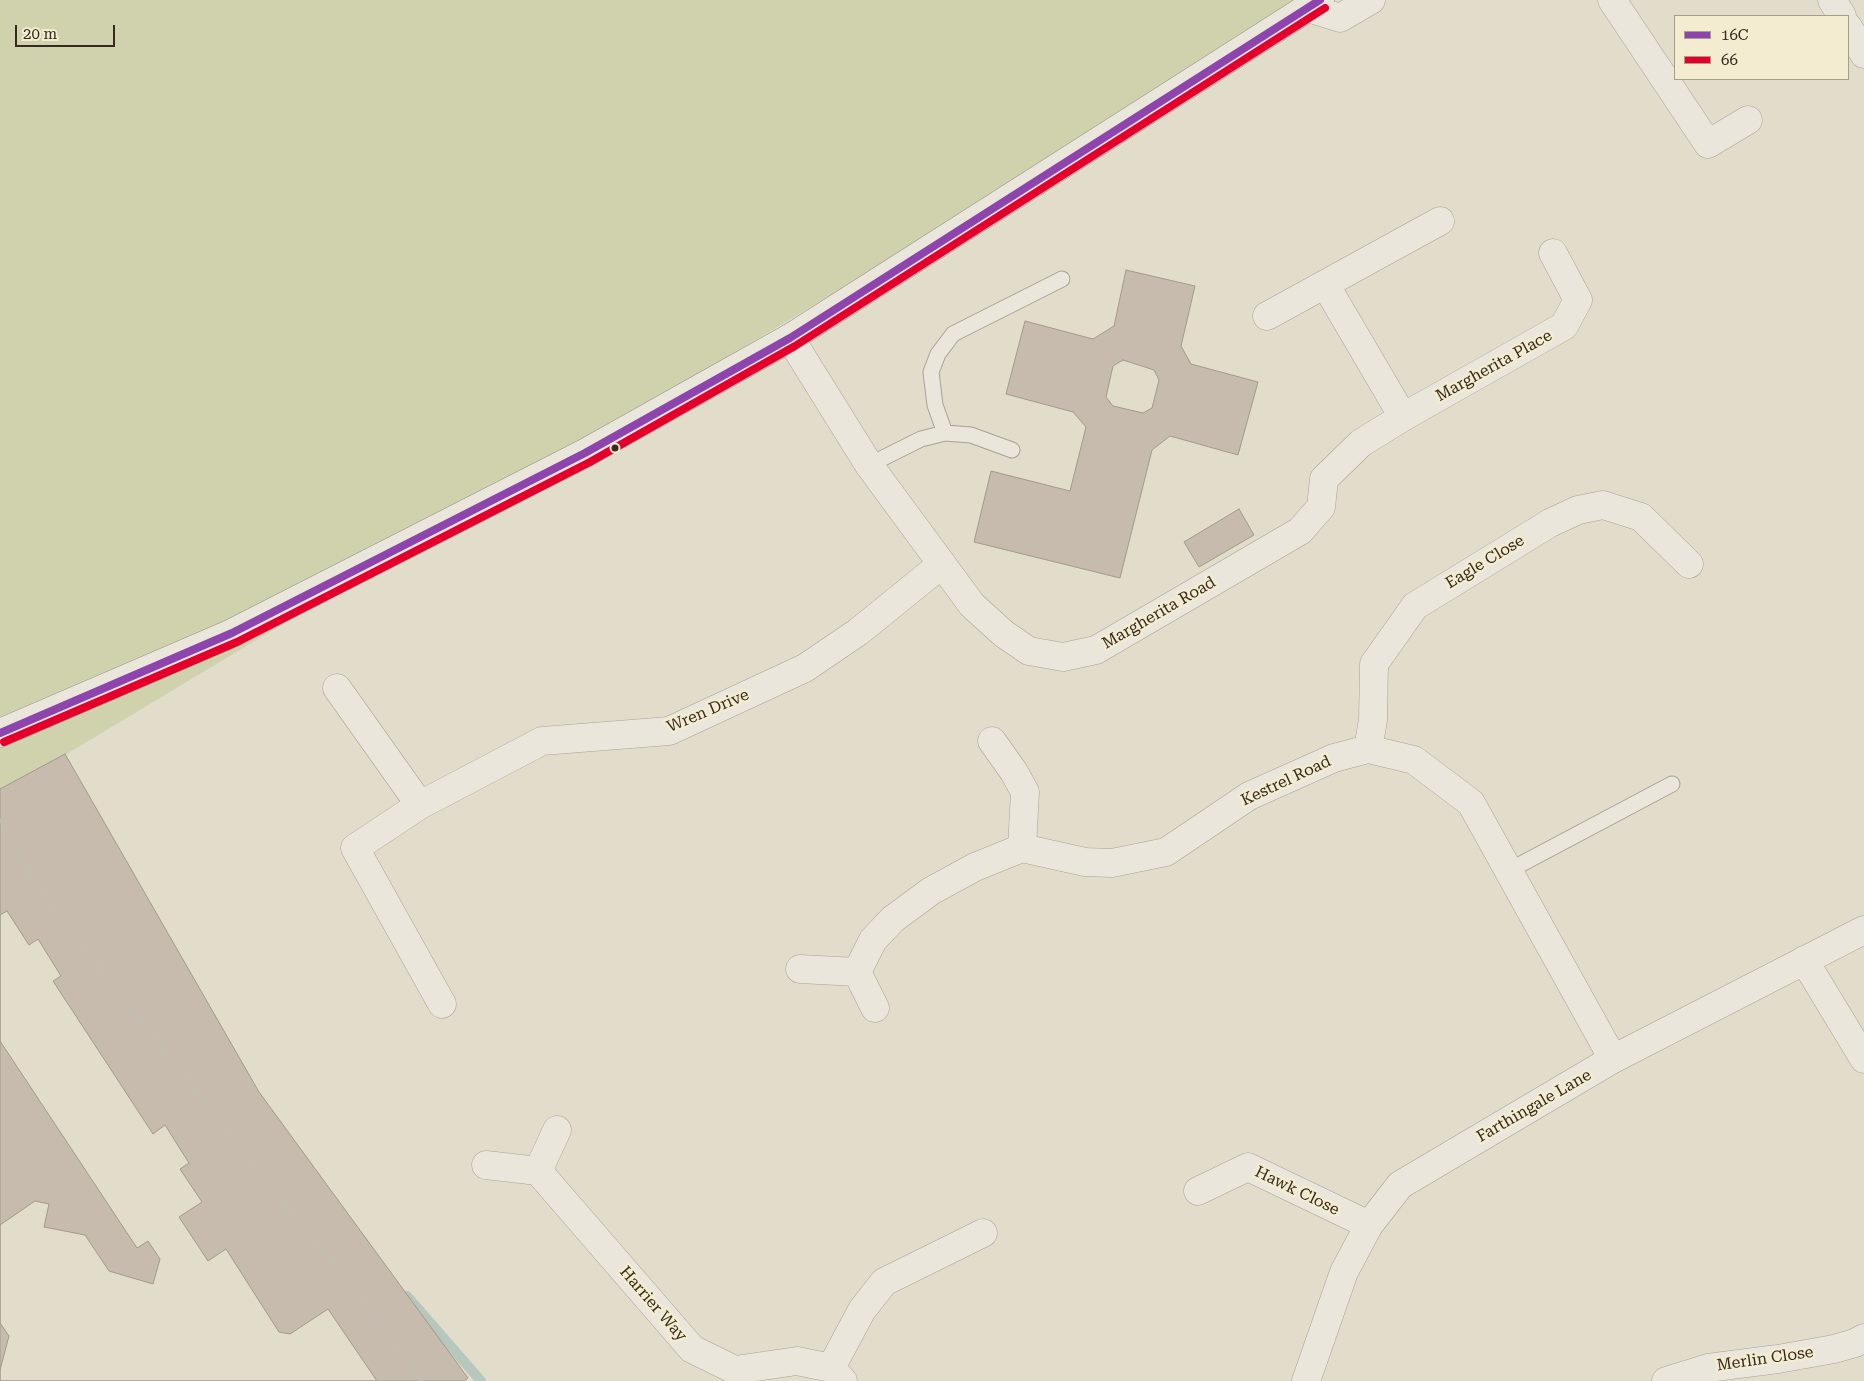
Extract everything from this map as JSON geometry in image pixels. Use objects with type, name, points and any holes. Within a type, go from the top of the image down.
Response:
[{"type":"street","points":[[0,733],[232,633],[585,452],[790,338],[1314,4],[1340,18],[1371,0]]},
{"type":"street","points":[[1612,0],[1708,144],[1748,120]]},
{"type":"street","points":[[1832,0],[1841,15]]},
{"type":"street","points":[[1849,28],[1864,54]]},
{"type":"street","points":[[1268,316],[1440,221]]},
{"type":"street","name":"Margherita Place","points":[[1403,417],[1564,326],[1578,300],[1553,253]]},
{"type":"street","points":[[1325,284],[1403,417]]},
{"type":"street","name":"Margherita Road","points":[[790,338],[869,465],[972,605],[1004,634],[1029,651],[1063,657],[1096,650],[1300,531],[1321,507],[1324,479],[1362,443],[1403,417]]},
{"type":"street","name":"Eagle Close","points":[[1368,749],[1373,720],[1374,664],[1415,606],[1542,528],[1578,510],[1603,505],[1641,517],[1689,564]]},
{"type":"street","name":"Wren Drive","points":[[442,1004],[354,848],[420,805],[542,741],[669,731],[805,668],[858,632],[942,564]]},
{"type":"street","points":[[337,688],[420,805]]},
{"type":"street","points":[[857,972],[873,940],[893,919],[938,887],[975,867],[1022,848],[1024,792],[1014,772],[992,741]]},
{"type":"street","name":"Kestrel Road","points":[[1022,848],[1085,862],[1112,863],[1166,852],[1249,796],[1334,758],[1368,749],[1414,760],[1471,803],[1614,1059]]},
{"type":"street","name":"Farthingale Lane","points":[[1306,1381],[1344,1272],[1369,1225],[1400,1184],[1614,1059],[1864,930]]},
{"type":"street","points":[[1804,960],[1864,1059]]},
{"type":"street","points":[[800,969],[857,972]]},
{"type":"street","points":[[857,972],[875,1008]]},
{"type":"street","points":[[486,1165],[538,1171],[558,1130]]},
{"type":"street","name":"Hawk Close","points":[[1198,1191],[1248,1167],[1369,1225]]},
{"type":"street","name":"Harrier Way","points":[[538,1171],[692,1349],[735,1370],[798,1361],[837,1375],[862,1310],[884,1282],[983,1233]]},
{"type":"street","name":"Merlin Close","points":[[1666,1381],[1708,1368],[1778,1359],[1834,1349],[1864,1338]]},
{"type":"lane","points":[[944,433],[935,405],[931,372],[943,347],[953,334],[1062,278]]},
{"type":"lane","points":[[869,465],[921,439],[944,433],[970,435],[1012,450]]},
{"type":"lane","points":[[1508,870],[1672,784]]},
{"type":"path","points":[[0,818],[38,890],[162,1050],[380,1322],[422,1381]]},
{"type":"green space","points":[[0,0],[1315,0],[1308,8],[0,794]]},
{"type":"building","points":[[1126,270],[1195,286],[1181,346],[1191,364],[1258,382],[1238,455],[1170,436],[1152,450],[1120,578],[974,542],[991,471],[1070,491],[1086,427],[1073,412],[1006,394],[1025,321],[1093,339],[1114,326]],"holes":[[[1123,360],[1154,370],[1159,380],[1152,408],[1143,413],[1113,406],[1106,397],[1113,366]]]},
{"type":"building","points":[[1239,509],[1254,535],[1199,567],[1184,542]]},
{"type":"building","points":[[65,754],[259,1092],[468,1378],[464,1381],[0,1381],[0,789]]},
{"type":"building","points":[[7,911],[29,945],[38,939],[61,976],[53,981],[153,1134],[165,1125],[189,1163],[180,1169],[202,1202],[179,1217],[208,1261],[226,1249],[279,1332],[290,1334],[328,1309],[377,1381],[0,1381],[0,1370],[9,1336],[0,1323],[0,1225],[35,1201],[49,1204],[44,1227],[85,1235],[109,1271],[153,1284],[160,1259],[148,1241],[137,1248],[0,1041],[0,915]]},
{"type":"waterway","points":[[407,1296],[481,1381]]},
{"type":"transit line","name":"16C","points":[[0,733],[232,633],[585,453],[790,338],[1320,0]]},
{"type":"transit line","name":"66","points":[[4,742],[237,642],[590,462],[795,346],[1325,8]]}]
